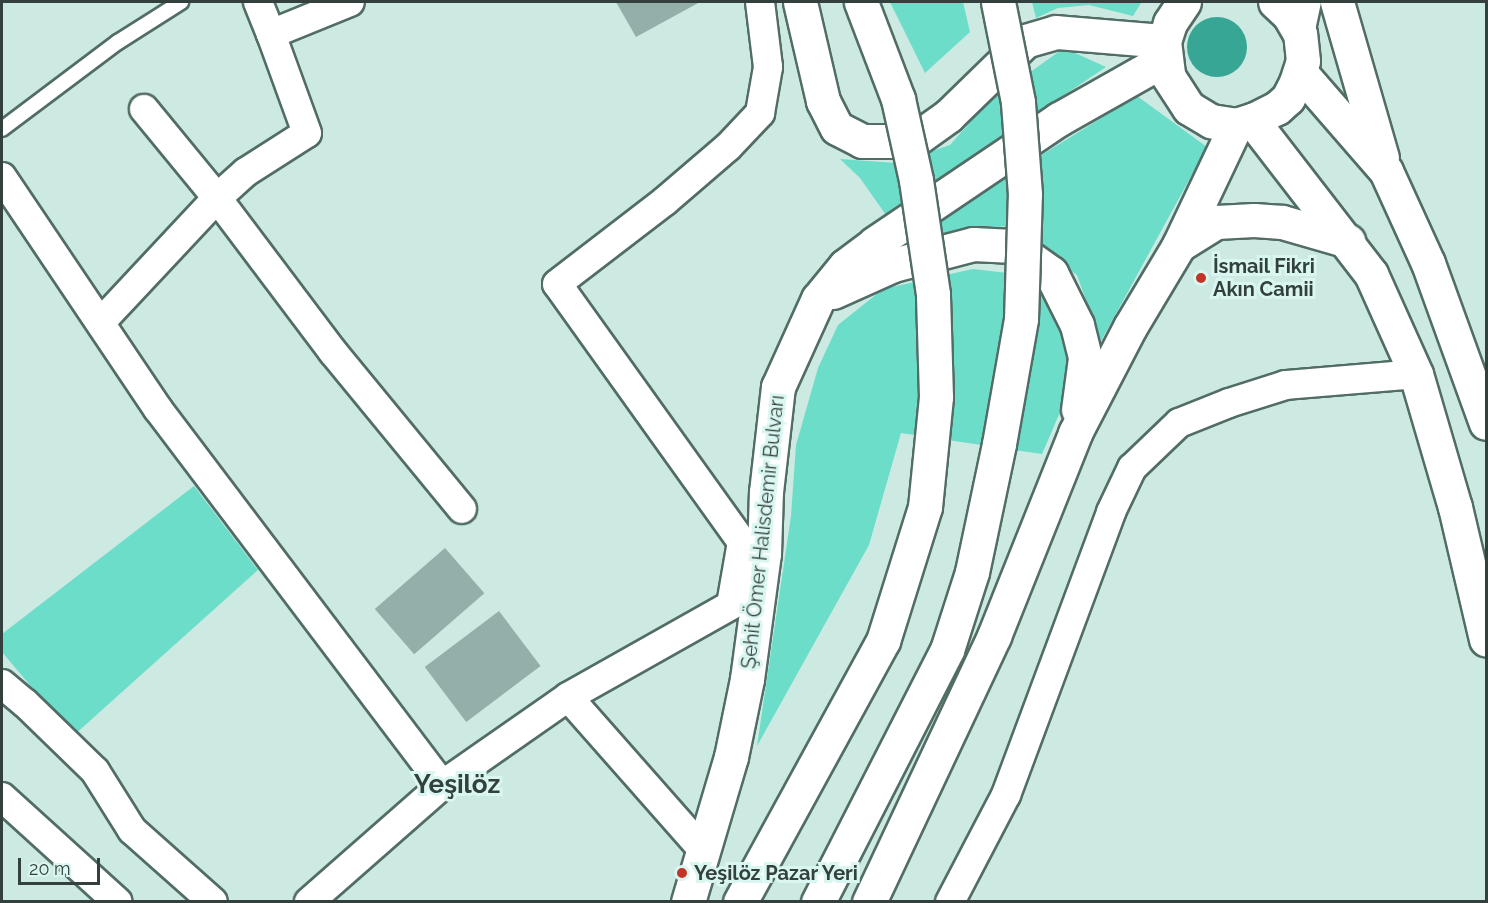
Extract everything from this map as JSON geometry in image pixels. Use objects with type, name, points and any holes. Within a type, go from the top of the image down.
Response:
[{"type":"main road","points":[[800,2],[823,101],[837,128],[862,141],[913,141],[948,116],[1025,41],[1056,32],[1165,50]]},
{"type":"main road","points":[[740,902],[883,641],[925,507],[936,397],[933,294],[916,180],[898,99],[861,2]]},
{"type":"main road","points":[[818,902],[947,650],[972,572],[999,444],[1021,319],[1025,194],[1018,102],[998,2]]},
{"type":"main road","points":[[1184,2],[1170,23],[1165,50],[1168,76],[1189,108],[1211,121],[1244,123],[1348,242],[1371,274],[1416,374],[1455,507],[1486,639]]},
{"type":"main road","points":[[869,902],[994,636],[1075,433],[1130,327],[1179,245],[1244,123],[1288,98],[1300,72],[1303,61],[1300,34],[1289,15],[1275,2]]},
{"type":"main road","points":[[1337,2],[1386,171],[1428,262],[1486,423]]},
{"type":"main road","name":"Şehit Ömer Halisdemir Bulvarı","points":[[688,902],[731,756],[747,679],[762,564],[766,492],[778,387],[818,299],[845,266],[875,243],[1059,118],[1165,50]]},
{"type":"main road","points":[[1300,72],[1386,171]]},
{"type":"main road","points":[[1179,245],[1216,222],[1254,220],[1282,222],[1348,242]]},
{"type":"main road","points":[[818,299],[892,265],[973,244],[1013,246],[1051,273],[1077,325],[1085,358],[1075,433]]},
{"type":"street","points":[[101,322],[217,198],[246,172],[307,133],[272,34],[258,2]]},
{"type":"street","points":[[272,34],[350,2]]},
{"type":"street","points":[[309,902],[442,785],[568,697],[731,605],[742,542],[556,284],[665,201],[728,147],[760,113],[768,67],[760,2]]},
{"type":"street","points":[[1300,34],[1307,2]]},
{"type":"street","points":[[144,108],[217,198],[333,352],[462,509]]},
{"type":"street","points":[[2,177],[158,409],[442,785]]},
{"type":"street","points":[[950,902],[1006,795],[1111,513],[1132,468],[1179,423],[1229,403],[1286,386],[1416,374]]},
{"type":"street","points":[[2,684],[25,703],[95,771],[132,830],[213,902]]},
{"type":"street","points":[[568,697],[703,850]]},
{"type":"street","points":[[2,797],[118,902]]},
{"type":"lane","points":[[2,129],[118,42],[181,2]]},
{"type":"shaded area","points":[[890,2],[963,2],[970,32],[925,73]]},
{"type":"shaded area","points":[[1032,2],[1141,3],[1133,16],[1089,5],[1058,8],[1036,18]]},
{"type":"shaded area","points":[[1211,17],[1223,17],[1234,22],[1242,30],[1247,47],[1245,59],[1234,72],[1223,77],[1211,77],[1200,72],[1192,64],[1187,53],[1187,41],[1192,30],[1200,22]]},
{"type":"shaded area","points":[[1064,48],[1106,67],[886,215],[860,178],[840,159],[896,163],[950,145],[987,103]]},
{"type":"shaded area","points":[[1137,96],[1207,147],[1101,341],[1077,275],[1004,226],[894,246]]},
{"type":"shaded area","points":[[973,269],[1032,276],[1055,303],[1070,344],[1067,396],[1042,454],[901,433],[869,545],[757,746],[791,516],[796,445],[818,368],[838,325],[883,289]]},
{"type":"shaded area","points":[[194,486],[258,570],[73,736],[2,652],[2,634]]},
{"type":"building","points":[[616,2],[700,2],[636,37]]},
{"type":"building","points":[[445,548],[484,593],[414,654],[375,609]]},
{"type":"building","points":[[499,611],[541,666],[466,722],[425,667]]},
{"type":"place","name":"İsmail Fikri Akın Camii","points":[[1201,278]]},
{"type":"place","name":"Yeşilöz Pazar Yeri","points":[[682,873]]},
{"type":"district","name":"Yeşilöz","points":[[457,785]]}]
